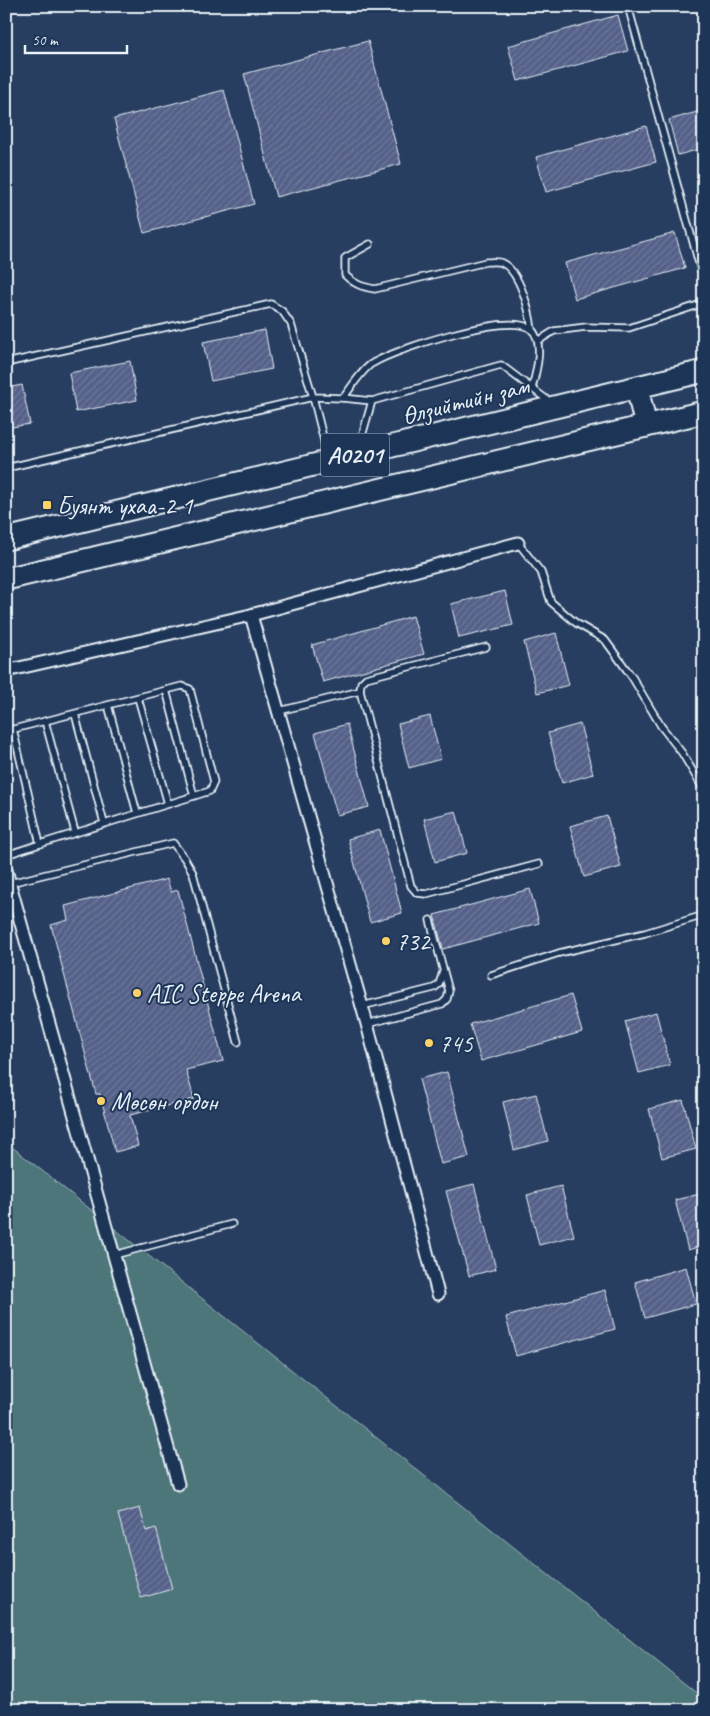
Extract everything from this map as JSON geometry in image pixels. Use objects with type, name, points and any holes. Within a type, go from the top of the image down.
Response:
[{"type":"highway","name":"Өлзийтийн зам","points":[[6,539],[704,372]]},
{"type":"highway","points":[[637,388],[646,426]]},
{"type":"highway","name":"A0201","points":[[6,579],[704,412]]},
{"type":"street","points":[[6,671],[251,615],[518,543]]},
{"type":"street","points":[[251,615],[367,1024],[438,1294]]},
{"type":"street","points":[[8,878],[178,1484]]},
{"type":"lane","points":[[628,6],[704,282]]},
{"type":"lane","points":[[370,244],[345,258],[345,275],[354,283],[364,288],[375,289],[486,262],[501,262],[514,272],[530,312],[532,330],[538,341],[538,358],[532,388]]},
{"type":"lane","points":[[538,341],[554,331],[586,327],[629,328],[704,303]]},
{"type":"lane","points":[[6,364],[271,304],[282,310],[291,324],[314,397],[329,462]]},
{"type":"lane","points":[[343,398],[371,364],[407,348],[479,327],[521,324],[532,330]]},
{"type":"lane","points":[[6,468],[314,397],[372,401],[501,365],[556,406]]},
{"type":"lane","points":[[357,455],[372,401]]},
{"type":"lane","points":[[518,543],[541,572],[551,602],[576,624],[605,640],[632,678],[661,726],[682,753],[704,790]]},
{"type":"lane","points":[[486,647],[366,678],[361,683],[360,691],[411,886],[417,893],[426,894],[539,864]]},
{"type":"lane","points":[[6,731],[182,686],[190,689],[214,782],[210,791],[6,855]]},
{"type":"lane","points":[[166,690],[194,796]]},
{"type":"lane","points":[[279,711],[360,691]]},
{"type":"lane","points":[[138,698],[168,804]]},
{"type":"lane","points":[[108,705],[137,813]]},
{"type":"lane","points":[[75,714],[104,823]]},
{"type":"lane","points":[[45,721],[75,832]]},
{"type":"lane","points":[[13,730],[40,844]]},
{"type":"lane","points":[[8,878],[173,844],[193,873],[238,1042]]},
{"type":"lane","points":[[490,975],[559,953],[645,933],[704,915]]},
{"type":"lane","points":[[367,1024],[442,1004],[448,999],[449,991],[430,920]]},
{"type":"lane","points":[[362,1006],[434,988],[439,984],[443,970]]},
{"type":"lane","points":[[114,1255],[232,1224]]},
{"type":"green space","points":[[6,1142],[704,1699],[704,1710],[6,1710]]},
{"type":"building","points":[[618,15],[628,51],[518,81],[508,46]]},
{"type":"building","points":[[368,41],[401,164],[276,197],[244,74]]},
{"type":"building","points":[[224,90],[254,204],[144,233],[114,119]]},
{"type":"building","points":[[704,110],[704,148],[678,155],[669,120]]},
{"type":"building","points":[[646,126],[656,162],[546,192],[536,157]]},
{"type":"building","points":[[675,233],[685,268],[575,299],[565,263]]},
{"type":"building","points":[[265,330],[272,369],[211,381],[203,342]]},
{"type":"building","points":[[130,361],[137,400],[76,412],[69,373]]},
{"type":"building","points":[[22,385],[30,424],[6,428],[6,388]]},
{"type":"building","points":[[505,591],[513,625],[459,638],[451,604]]},
{"type":"building","points":[[413,616],[424,654],[323,682],[312,645]]},
{"type":"building","points":[[556,633],[569,685],[537,693],[524,642]]},
{"type":"building","points":[[430,716],[441,759],[409,768],[398,724]]},
{"type":"building","points":[[347,724],[369,807],[337,815],[315,733]]},
{"type":"building","points":[[580,724],[593,774],[562,783],[548,733]]},
{"type":"building","points":[[456,811],[467,853],[435,862],[424,819]]},
{"type":"building","points":[[607,816],[621,867],[584,877],[570,826]]},
{"type":"building","points":[[380,830],[402,913],[370,922],[348,839]]},
{"type":"building","name":"AIC Steppe Arena","points":[[167,879],[171,892],[178,890],[223,1061],[186,1070],[194,1099],[130,1115],[138,1146],[115,1152],[100,1094],[96,1094],[51,925],[68,920],[65,906]]},
{"type":"building","points":[[530,889],[539,923],[443,949],[434,915]]},
{"type":"building","points":[[571,995],[582,1032],[481,1061],[470,1024]]},
{"type":"building","points":[[656,1012],[670,1065],[639,1073],[625,1021]]},
{"type":"building","points":[[447,1072],[469,1157],[441,1164],[419,1079]]},
{"type":"building","points":[[536,1094],[548,1141],[514,1150],[503,1102]]},
{"type":"building","points":[[683,1100],[696,1149],[662,1158],[649,1109]]},
{"type":"building","points":[[474,1184],[496,1269],[469,1276],[446,1191]]},
{"type":"building","points":[[561,1186],[574,1236],[539,1245],[527,1195]]},
{"type":"building","points":[[704,1193],[704,1245],[688,1250],[675,1200]]},
{"type":"building","points":[[686,1267],[696,1304],[645,1318],[635,1282]]},
{"type":"building","points":[[605,1290],[615,1329],[516,1356],[506,1317]]},
{"type":"building","points":[[140,1508],[146,1531],[156,1528],[172,1589],[141,1598],[118,1514]]},
{"type":"place","name":"Буянт ухаа-2 1","points":[[47,505]]},
{"type":"place","name":"732","points":[[386,941]]},
{"type":"place","name":"AIC Steppe Arena","points":[[137,993]]},
{"type":"place","name":"745","points":[[429,1043]]},
{"type":"place","name":"Мөсөн ордон","points":[[101,1101]]}]
